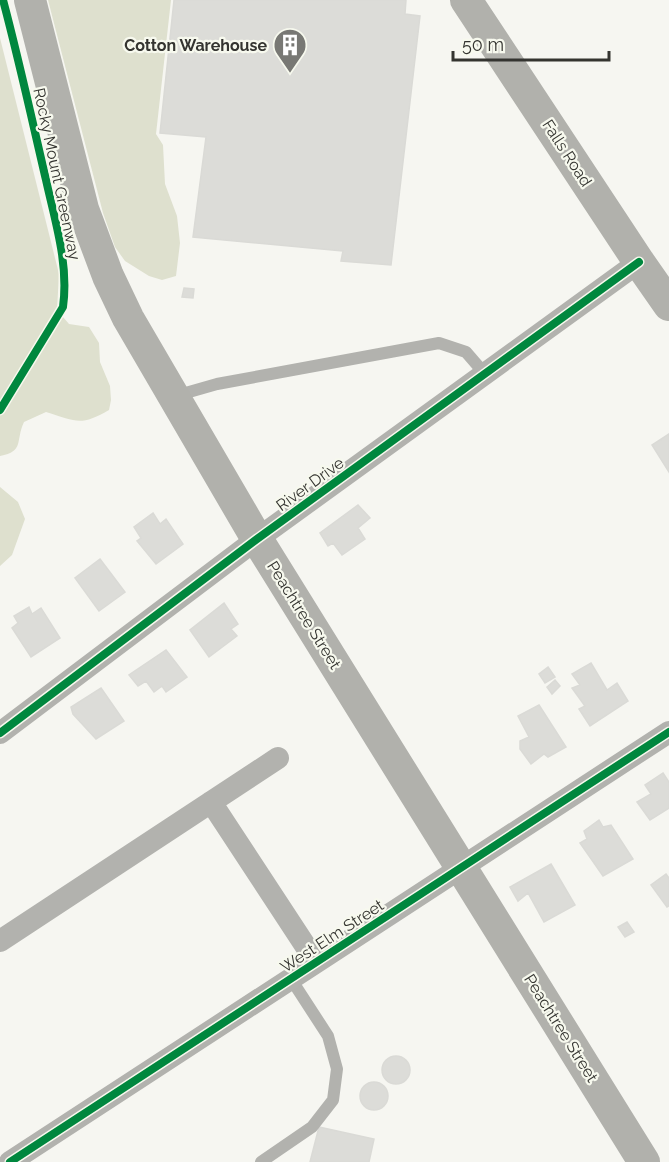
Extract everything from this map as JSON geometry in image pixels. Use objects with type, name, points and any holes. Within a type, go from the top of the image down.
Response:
[{"type":"main road","name":"Peachtree Street","points":[[30,0],[80,198],[108,276],[128,318],[257,539],[644,1162]]},
{"type":"main road","name":"Falls Road","points":[[466,0],[669,305]]},
{"type":"street","name":"River Drive","points":[[0,733],[257,539],[639,262]]},
{"type":"street","name":"West Elm Street","points":[[10,1162],[669,732]]},
{"type":"street","points":[[0,941],[278,758]]},
{"type":"street","points":[[211,802],[316,962]]},
{"type":"lane","points":[[173,396],[218,384],[439,343],[466,352],[485,374]]},
{"type":"lane","points":[[261,1162],[312,1127],[333,1100],[338,1069],[328,1036],[291,979]]},
{"type":"green space","points":[[48,0],[171,0],[156,134],[163,145],[165,184],[177,216],[180,243],[176,276],[162,280],[149,276],[125,261],[115,247],[103,213]]},
{"type":"green space","points":[[0,38],[59,274],[57,310],[69,324],[89,327],[99,343],[100,362],[110,386],[111,400],[109,410],[91,419],[71,420],[46,412],[24,422],[16,448],[0,456]]},
{"type":"green space","points":[[0,487],[18,502],[25,519],[12,555],[0,566]]},
{"type":"building","name":"Cotton Warehouse","points":[[174,0],[406,0],[405,14],[420,16],[391,265],[341,261],[343,251],[193,237],[206,137],[160,133]]},
{"type":"building","points":[[184,288],[194,289],[193,298],[182,297]]},
{"type":"building","points":[[669,434],[669,472],[652,445]]},
{"type":"building","points":[[358,505],[370,518],[358,528],[365,539],[342,555],[333,543],[328,546],[320,533]]},
{"type":"building","points":[[153,513],[160,524],[166,519],[183,544],[156,564],[137,541],[141,538],[134,527]]},
{"type":"building","points":[[100,559],[125,592],[99,611],[75,578]]},
{"type":"building","points":[[224,603],[238,624],[231,629],[237,636],[209,657],[190,630]]},
{"type":"building","points":[[29,607],[32,614],[41,608],[60,638],[31,657],[12,628],[18,623],[14,616]]},
{"type":"building","points":[[166,650],[187,677],[166,692],[162,686],[154,692],[146,681],[138,686],[129,675]]},
{"type":"building","points":[[591,663],[607,690],[617,683],[628,701],[590,726],[579,709],[585,706],[572,688],[580,685],[572,674]]},
{"type":"building","points":[[548,667],[555,677],[545,683],[539,674]]},
{"type":"building","points":[[555,680],[560,686],[552,694],[547,687]]},
{"type":"building","points":[[101,688],[124,721],[96,739],[73,714],[71,707]]},
{"type":"building","points":[[539,705],[566,747],[548,757],[544,754],[531,764],[520,749],[520,741],[529,737],[518,716]]},
{"type":"building","points":[[663,773],[669,782],[669,808],[650,820],[637,802],[651,794],[645,785]]},
{"type":"building","points":[[599,820],[603,827],[611,825],[633,859],[603,876],[580,843],[587,839],[584,831]]},
{"type":"building","points":[[551,864],[575,905],[544,922],[528,893],[518,901],[510,887]]},
{"type":"building","points":[[666,874],[669,878],[669,906],[667,907],[651,885]]},
{"type":"building","points":[[627,922],[634,932],[625,937],[618,927]]},
{"type":"building","points":[[396,1056],[406,1060],[410,1070],[406,1080],[396,1084],[386,1080],[382,1070],[386,1060]]},
{"type":"building","points":[[374,1082],[384,1086],[388,1096],[384,1106],[374,1110],[364,1106],[360,1096],[364,1086]]},
{"type":"building","points":[[319,1127],[374,1139],[369,1162],[310,1162]]},
{"type":"cycle path","name":"Rocky Mount Greenway","points":[[0,410],[63,307],[64,291],[63,259],[57,227],[3,0]]},
{"type":"cycle path","points":[[0,733],[257,539],[639,262]]},
{"type":"cycle path","points":[[10,1162],[669,732]]},
{"type":"place","name":"Cotton Warehouse","points":[[290,74]]}]
